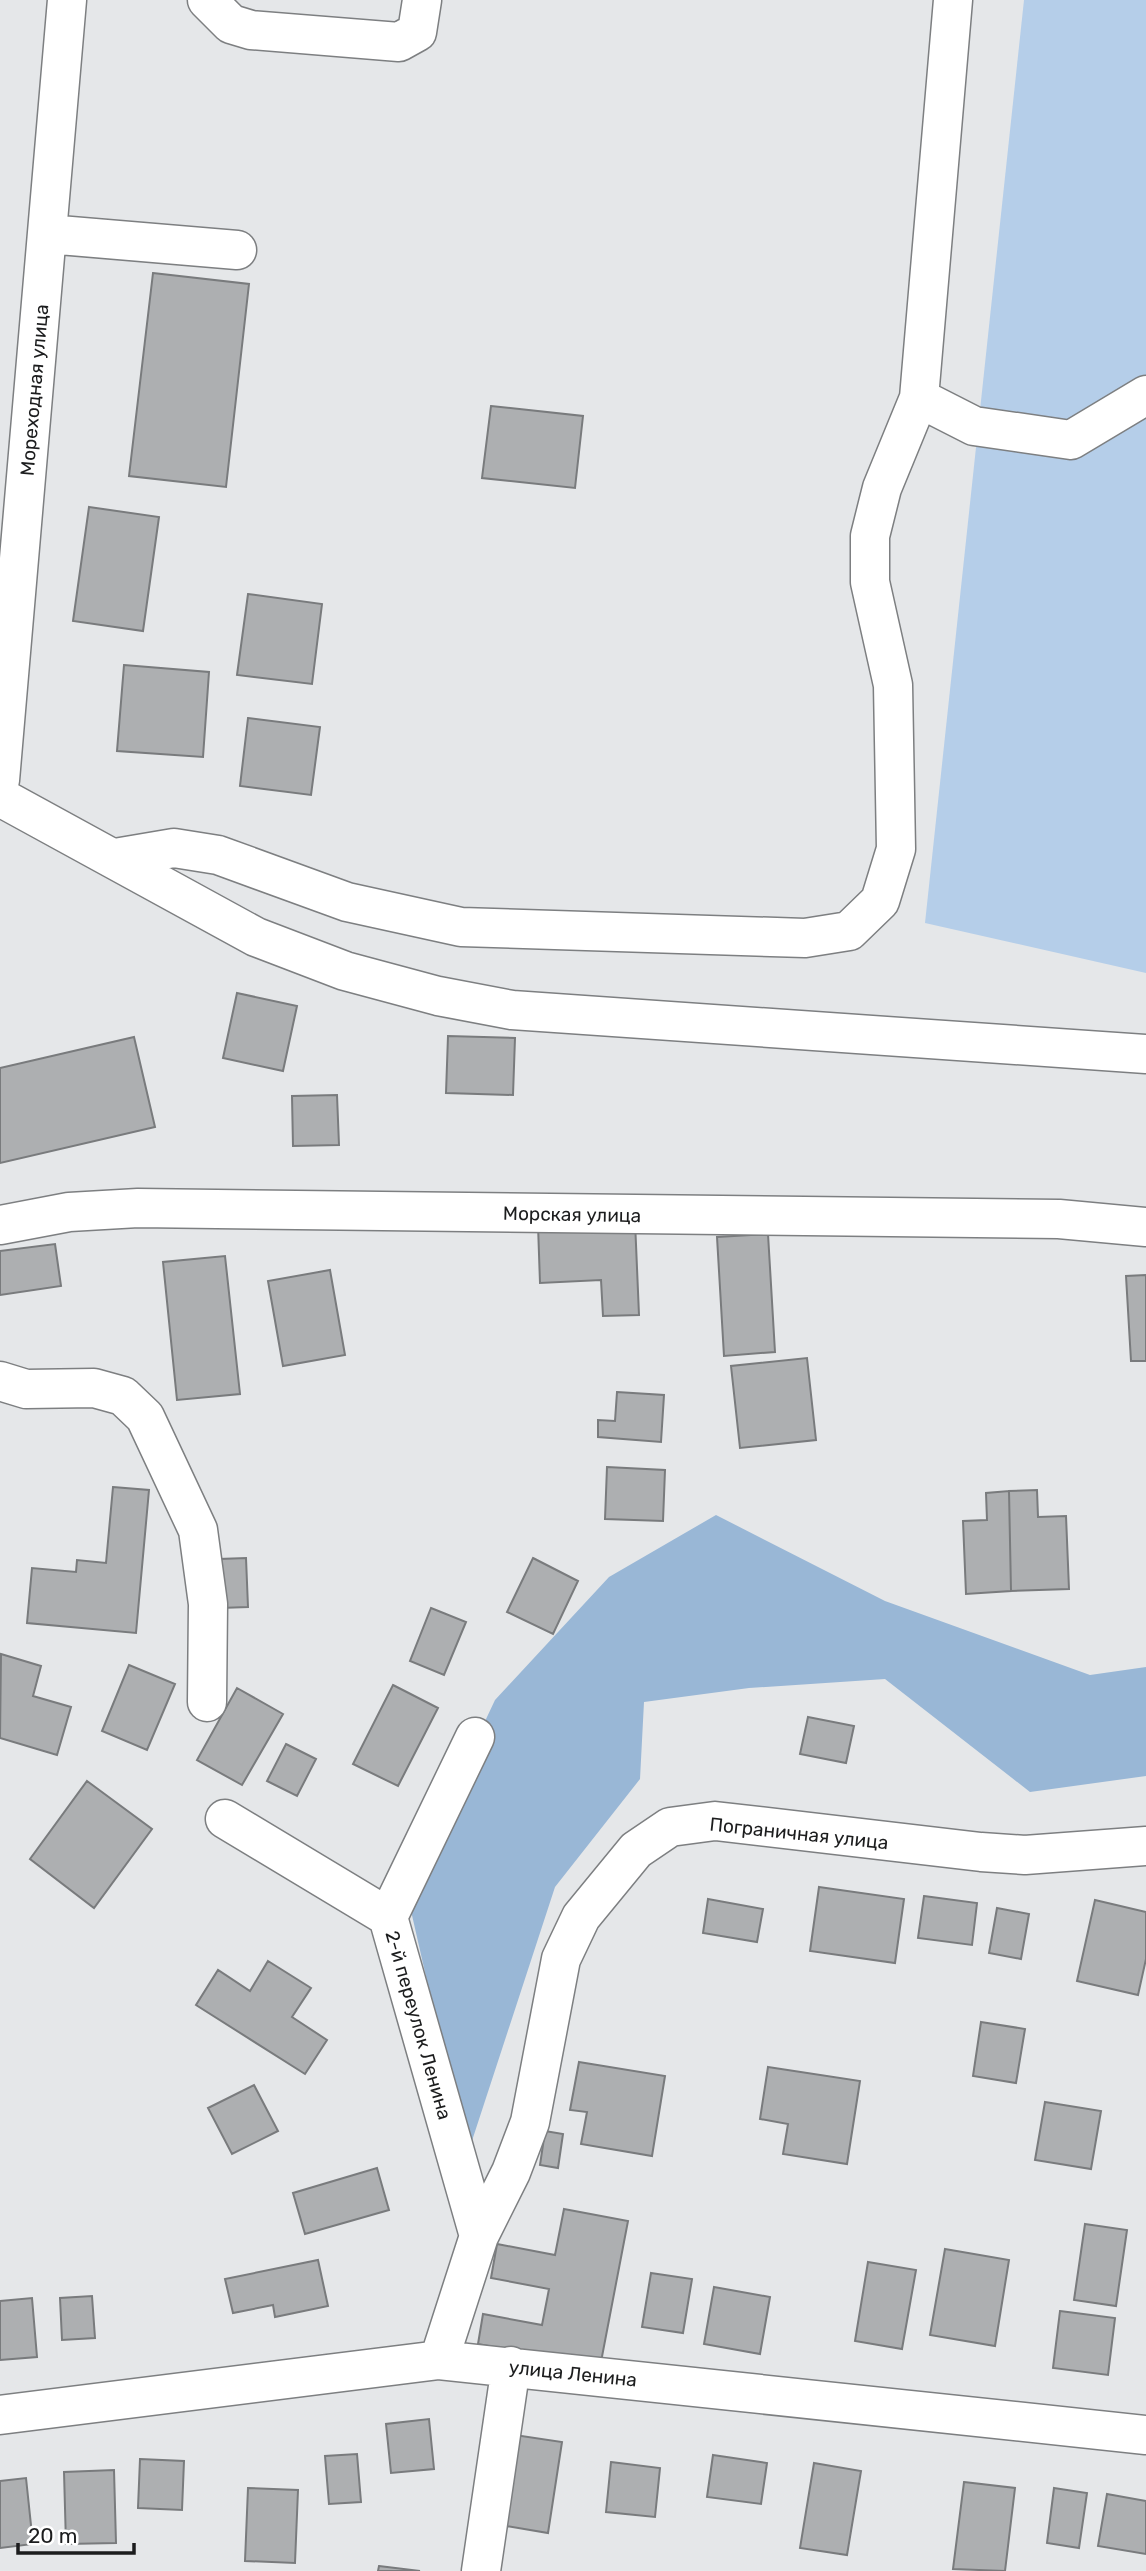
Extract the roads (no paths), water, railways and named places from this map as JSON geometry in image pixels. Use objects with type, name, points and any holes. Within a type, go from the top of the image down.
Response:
[{"type":"street","name":"Мореходная улица","points":[[0,780],[67,0]]},
{"type":"street","points":[[207,0],[231,24],[251,30],[399,42],[417,33],[422,0]]},
{"type":"street","points":[[115,858],[174,848],[218,855],[347,902],[461,927],[804,939],[849,932],[880,901],[896,849],[893,685],[870,582],[870,536],[882,488],[919,398],[953,0]]},
{"type":"street","points":[[47,234],[237,250]]},
{"type":"street","points":[[919,398],[974,426],[1071,440],[1146,395]]},
{"type":"street","points":[[0,797],[256,937],[345,971],[438,996],[512,1010],[1146,1054]]},
{"type":"street","name":"Морская улица","points":[[0,1225],[69,1212],[138,1208],[1059,1220],[1146,1227]]},
{"type":"street","points":[[0,1381],[26,1389],[94,1388],[123,1396],[145,1417],[198,1530],[208,1604],[207,1702]]},
{"type":"street","points":[[388,1917],[475,1737]]},
{"type":"street","name":"2-й переулок Ленина","points":[[225,1819],[388,1917],[479,2236]]},
{"type":"street","name":"Пограничная улица","points":[[439,2360],[479,2236],[511,2172],[530,2122],[561,1958],[589,1907],[636,1850],[670,1828],[715,1821],[981,1853],[1025,1854],[1146,1846]]},
{"type":"street","name":"улица Ленина","points":[[0,2415],[439,2360],[1146,2435]]},
{"type":"street","points":[[481,2571],[511,2366]]}]
